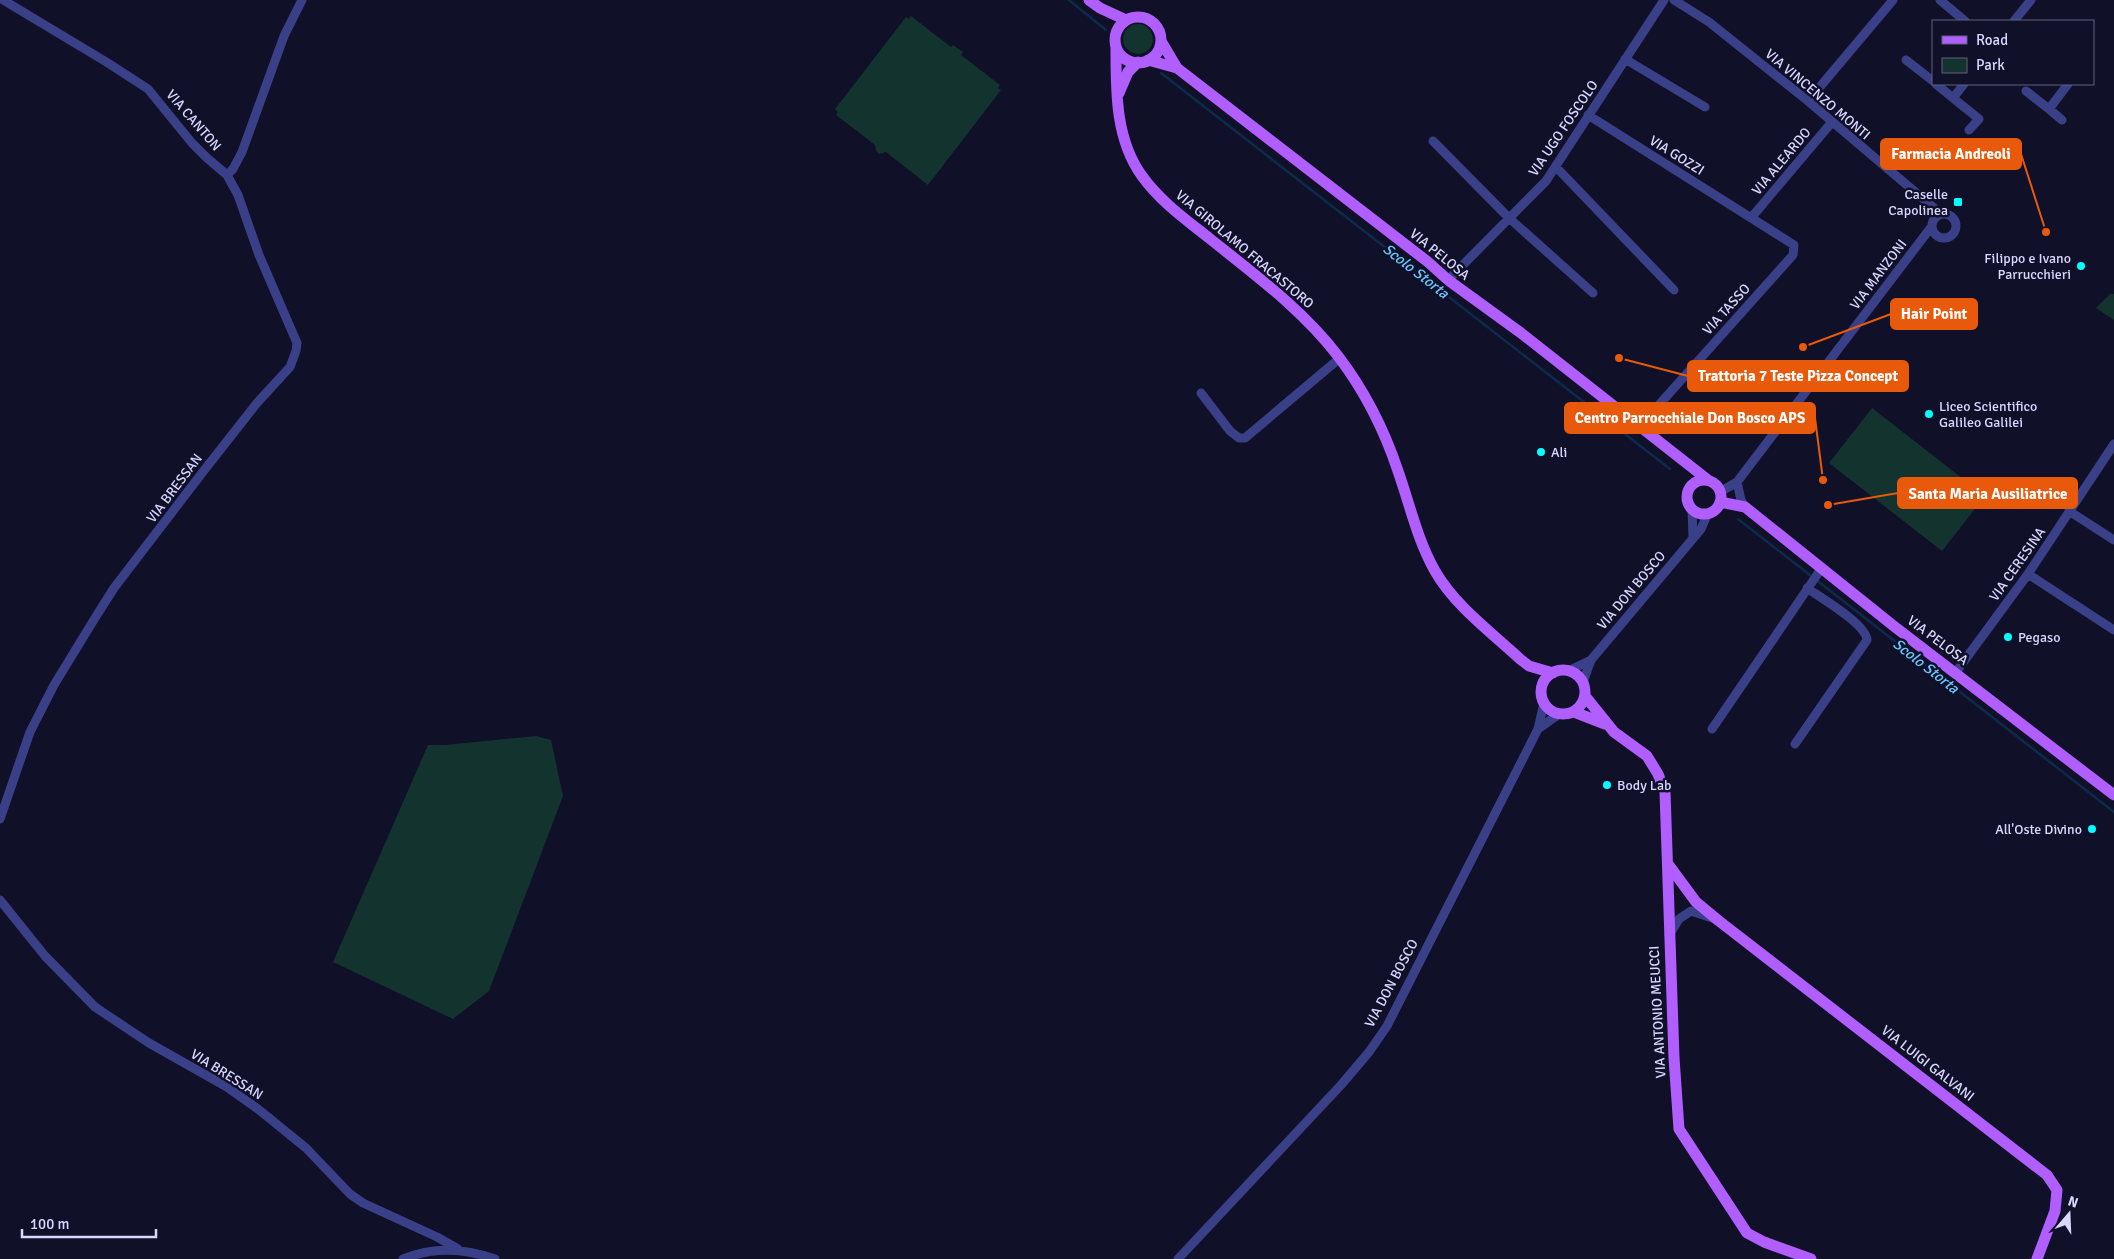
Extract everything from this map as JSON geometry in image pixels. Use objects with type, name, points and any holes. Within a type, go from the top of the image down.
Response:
[{"type":"main road","name":"VIA PELOSA","points":[[1089,0],[1100,8],[1126,20],[1146,18],[1157,27],[1160,41],[1176,68],[1420,256],[1448,280],[1521,333],[1708,480]]},
{"type":"main road","name":"VIA PELOSA","points":[[1100,8],[1116,33]]},
{"type":"main road","points":[[1116,47],[1116,33],[1126,20]]},
{"type":"main road","points":[[1143,61],[1155,55],[1160,41]]},
{"type":"main road","name":"VIA PELOSA","points":[[1116,47],[1125,58],[1176,68]]},
{"type":"main road","name":"VIA GIROLAMO FRACASTORO","points":[[1116,47],[1119,113],[1126,148],[1142,175],[1169,206],[1265,283],[1294,309],[1340,358],[1379,424],[1398,470],[1418,538],[1436,573],[1461,605],[1529,666],[1537,678],[1541,690]]},
{"type":"main road","name":"VIA GIROLAMO FRACASTORO","points":[[1118,95],[1128,72],[1143,61]]},
{"type":"main road","points":[[1686,461],[1690,486],[1687,496],[1692,509],[1702,514],[1713,511],[1720,497],[1718,487],[1708,480],[1698,480],[1690,486]]},
{"type":"main road","points":[[1720,497],[1745,507]]},
{"type":"main road","name":"VIA PELOSA","points":[[1745,507],[1814,579],[1956,672],[2114,795]]},
{"type":"main road","name":"VIA GIROLAMO FRACASTORO","points":[[1529,666],[1553,673]]},
{"type":"main road","points":[[1568,671],[1574,673],[1583,682]]},
{"type":"main road","name":"VIA DON BOSCO","points":[[1553,673],[1568,671]]},
{"type":"main road","points":[[1541,690],[1543,683],[1553,673]]},
{"type":"main road","name":"VIA DON BOSCO","points":[[1583,682],[1585,696]]},
{"type":"main road","name":"VIA DON BOSCO","points":[[1541,690],[1544,703]]},
{"type":"main road","points":[[1574,712],[1583,702],[1585,696]]},
{"type":"main road","name":"VIA ANTONIO MEUCCI","points":[[1585,696],[1606,725]]},
{"type":"main road","points":[[1544,703],[1553,712],[1559,714]]},
{"type":"main road","name":"VIA DON BOSCO","points":[[1559,714],[1574,712]]},
{"type":"main road","name":"VIA ANTONIO MEUCCI","points":[[1574,712],[1606,725],[1647,756],[1658,774],[1665,792],[1674,1058],[1679,1129],[1747,1232],[1764,1242],[1811,1259]]},
{"type":"main road","name":"VIA LUIGI GALVANI","points":[[1668,864],[1696,902],[1719,921],[2047,1175],[2057,1190],[2055,1211],[2037,1259]]},
{"type":"street","name":"VIA CANTON","points":[[3,0],[148,89],[192,143],[226,174],[233,169],[242,152],[284,36],[302,0]]},
{"type":"street","name":"VIA UGO FOSCOLO","points":[[1448,280],[1546,181],[1664,0]]},
{"type":"street","name":"VIA VINCENZO MONTI","points":[[1674,0],[1709,22],[1808,101],[1941,214]]},
{"type":"street","points":[[1808,101],[1893,0]]},
{"type":"street","points":[[1940,0],[1964,20]]},
{"type":"street","points":[[2015,20],[2031,0]]},
{"type":"street","points":[[1625,59],[1706,107]]},
{"type":"street","points":[[1906,60],[1932,81]]},
{"type":"street","points":[[1937,85],[1978,118],[1969,130]]},
{"type":"street","points":[[1953,98],[1963,85]]},
{"type":"street","points":[[2049,109],[2067,85]]},
{"type":"street","points":[[2026,91],[2062,120]]},
{"type":"street","name":"VIA GOZZI","points":[[1588,115],[1751,218]]},
{"type":"street","name":"VIA ALEARDO","points":[[1751,218],[1832,122]]},
{"type":"street","points":[[1433,142],[1509,218],[1593,293]]},
{"type":"street","points":[[1556,167],[1674,290]]},
{"type":"street","name":"VIA BRESSAN","points":[[0,818],[30,732],[54,685],[114,588],[202,473],[294,359],[297,343],[292,329],[259,255],[233,184],[226,174]]},
{"type":"street","points":[[1922,238],[1950,237],[1957,227],[1952,216],[1941,214],[1934,218],[1932,226],[1934,233],[1940,237]]},
{"type":"street","name":"VIA TASSO","points":[[1640,426],[1793,255],[1794,245],[1751,218]]},
{"type":"street","name":"VIA MANZONI","points":[[1736,482],[1932,226]]},
{"type":"street","points":[[1200,393],[1230,431],[1239,438],[1245,438],[1340,358]]},
{"type":"street","name":"VIA CERESINA","points":[[1956,672],[2028,574],[2114,444]]},
{"type":"street","points":[[1720,497],[1736,482],[1745,507]]},
{"type":"street","points":[[1692,509],[1693,538]]},
{"type":"street","points":[[2069,511],[2114,540]]},
{"type":"street","name":"VIA DON BOSCO","points":[[1583,682],[1591,660],[1701,529],[1708,513]]},
{"type":"street","points":[[2028,574],[2114,630]]},
{"type":"street","points":[[1712,729],[1814,579],[1867,634],[1867,640],[1795,744]]},
{"type":"street","name":"VIA DON BOSCO","points":[[1568,671],[1591,660]]},
{"type":"street","name":"VIA DON BOSCO","points":[[1178,1259],[1341,1085],[1369,1052],[1387,1026],[1538,729],[1544,703]]},
{"type":"street","name":"VIA DON BOSCO","points":[[1538,729],[1559,714]]},
{"type":"street","name":"VIA BRESSAN","points":[[0,900],[45,956],[95,1007],[148,1043],[227,1087],[258,1109],[306,1148],[350,1194],[363,1203],[437,1237],[458,1249]]},
{"type":"street","name":"VIA LUIGI GALVANI","points":[[1669,935],[1679,919],[1691,911],[1702,913],[1719,921]]},
{"type":"street","points":[[403,1259],[435,1250],[458,1249],[494,1259]]},
{"type":"green space","points":[[911,16],[951,47],[953,45],[963,52],[961,55],[1000,85],[998,88],[1001,90],[928,185],[886,152],[879,154],[876,151],[875,145],[836,115],[838,112],[835,109],[906,17],[909,19]]},
{"type":"green space","points":[[1138,24],[1149,28],[1153,39],[1149,50],[1138,54],[1127,50],[1123,39],[1127,28]]},
{"type":"green space","points":[[2110,294],[2114,294],[2114,320],[2096,308]]},
{"type":"green space","points":[[1872,408],[1985,496],[1942,551],[1829,463]]},
{"type":"green space","points":[[536,736],[551,740],[563,796],[489,991],[453,1019],[333,962],[428,745]]},
{"type":"waterway","name":"Scolo Storta","points":[[1069,0],[1106,30]]},
{"type":"waterway","name":"Scolo Storta","points":[[1161,73],[1670,469]]},
{"type":"waterway","name":"Scolo Storta","points":[[1738,519],[2114,812]]},
{"type":"place","name":"Caselle Capolinea","points":[[1958,202]]},
{"type":"place","name":"Farmacia Andreoli","points":[[2046,232]]},
{"type":"place","name":"Filippo e Ivano Parrucchieri","points":[[2081,266]]},
{"type":"place","name":"Hair Point","points":[[1803,347]]},
{"type":"place","name":"Trattoria 7 Teste Pizza Concept","points":[[1619,358]]},
{"type":"place","name":"Liceo Scientifico Galileo Galilei","points":[[1929,414]]},
{"type":"place","name":"Ali","points":[[1541,452]]},
{"type":"place","name":"Centro Parrocchiale Don Bosco APS","points":[[1823,480]]},
{"type":"place","name":"Santa Maria Ausiliatrice","points":[[1828,505]]},
{"type":"place","name":"Pegaso","points":[[2008,637]]},
{"type":"place","name":"Body Lab","points":[[1607,785]]},
{"type":"place","name":"All'Oste Divino","points":[[2092,829]]}]
